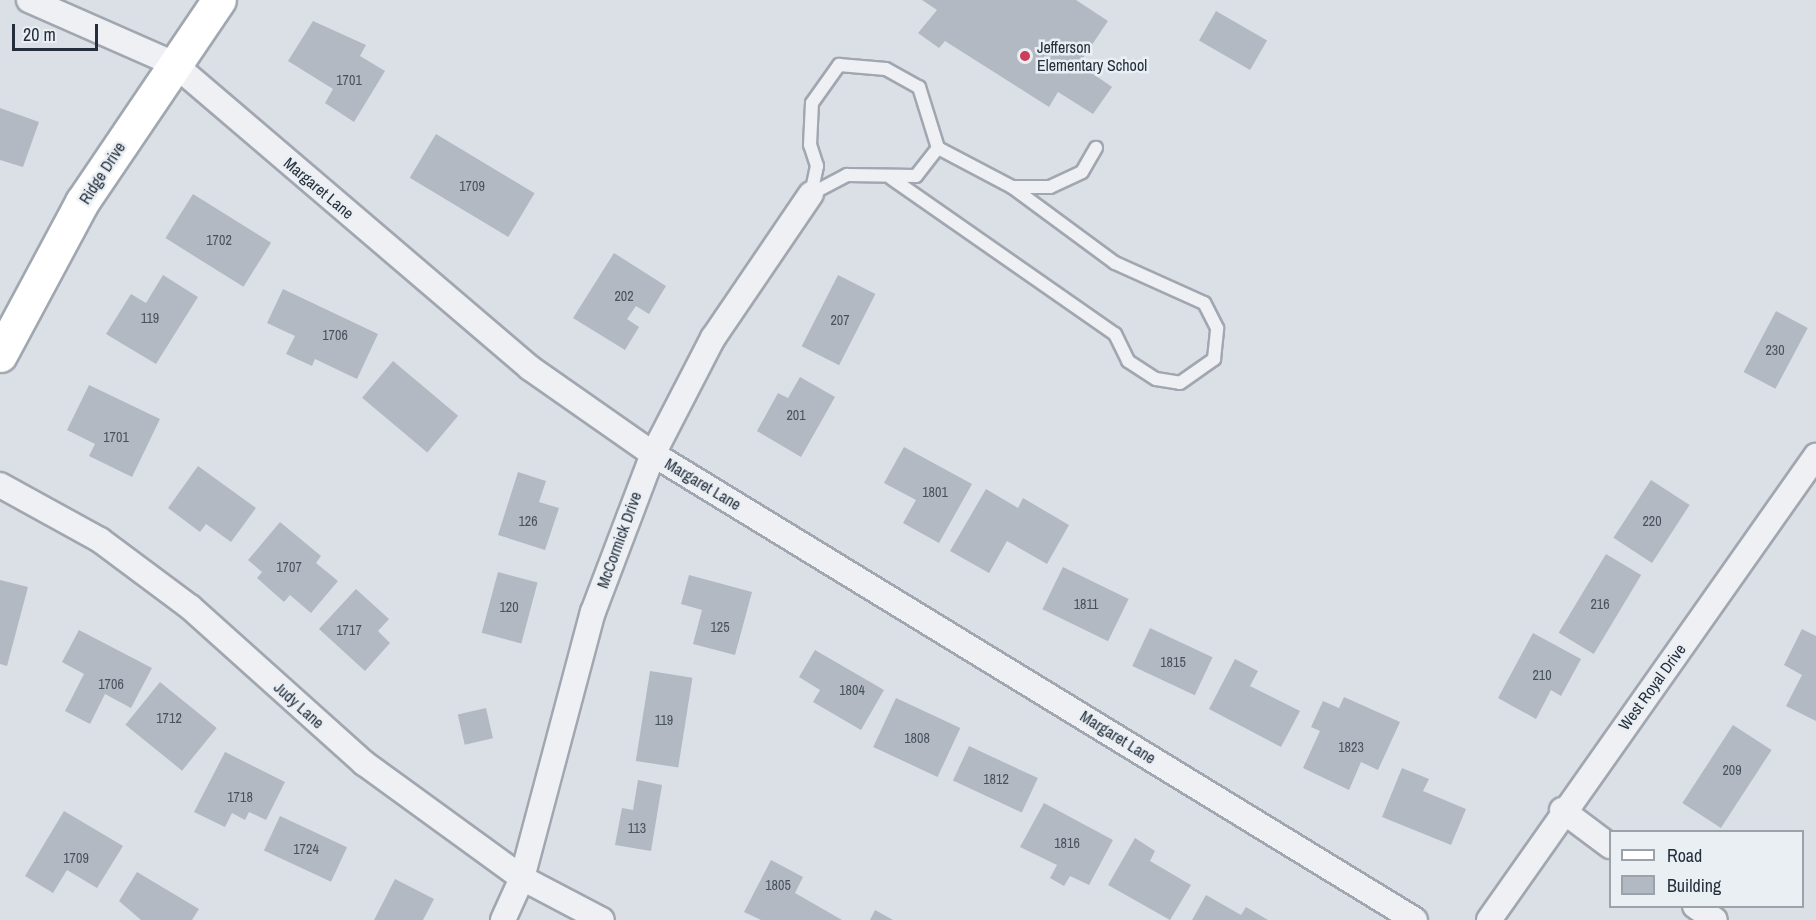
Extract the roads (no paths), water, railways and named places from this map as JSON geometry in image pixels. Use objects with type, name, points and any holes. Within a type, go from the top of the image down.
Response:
[{"type":"street","name":"Margaret Lane","points":[[29,0],[174,64],[530,368],[652,454],[1415,920]]},
{"type":"street","name":"Ridge Drive","points":[[0,355],[82,202],[219,0]]},
{"type":"street","name":"McCormick Drive","points":[[502,920],[522,878],[593,612],[652,454],[713,338],[811,194]]},
{"type":"street","name":"West Royal Drive","points":[[1489,920],[1562,810],[1816,456]]},
{"type":"street","name":"Judy Lane","points":[[0,485],[100,540],[190,607],[364,763],[522,878],[602,920]]},
{"type":"street","points":[[1562,810],[1609,845]]},
{"type":"street","points":[[1698,908],[1714,920]]},
{"type":"lane","points":[[811,194],[817,166],[810,145],[812,103],[839,65],[886,69],[919,87],[938,148],[1012,187],[1115,263],[1204,303],[1217,328],[1214,359],[1180,383],[1156,379],[1128,361],[1115,334],[891,178]]},
{"type":"lane","points":[[811,194],[847,175],[891,178],[916,176],[938,148]]},
{"type":"lane","points":[[1012,187],[1050,187],[1082,172],[1096,148]]},
{"type":"place","name":"Jefferson Elementary School","points":[[1025,56]]}]
